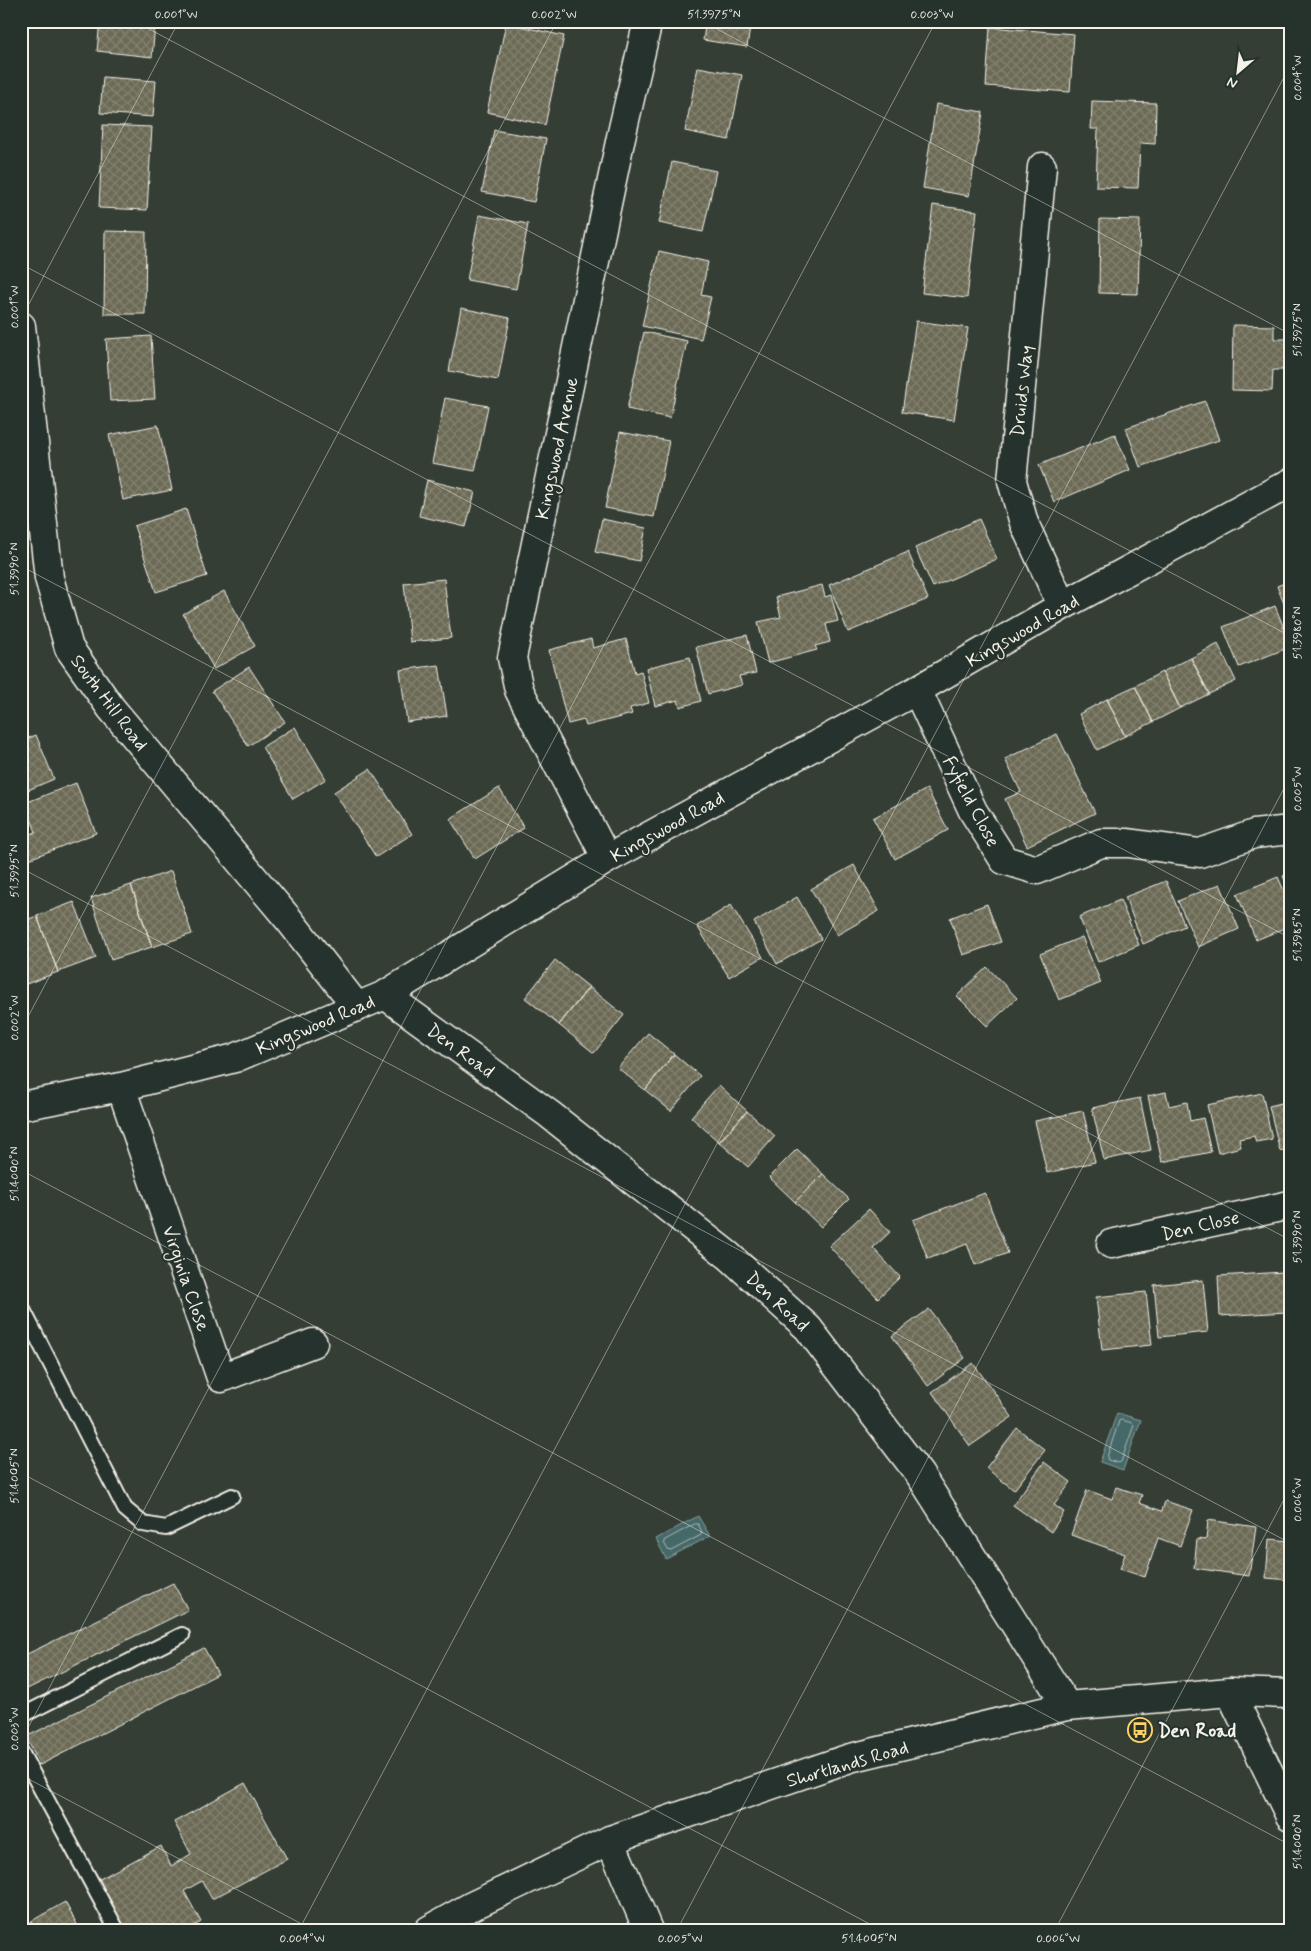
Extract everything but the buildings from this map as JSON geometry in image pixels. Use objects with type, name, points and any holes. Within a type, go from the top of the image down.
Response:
[{"type":"street","name":"Kingswood Avenue","points":[[607,858],[519,690],[512,658],[621,137],[648,21]]},
{"type":"street","name":"Druids Way","points":[[1042,167],[1012,481],[1024,524],[1062,606]]},
{"type":"street","name":"South Hill Road","points":[[21,326],[49,578],[69,648],[111,708],[290,921],[357,1007]]},
{"type":"street","name":"Kingswood Road","points":[[21,1106],[121,1087],[235,1058],[385,995],[607,858],[917,690],[1062,606],[1290,483]]},
{"type":"street","name":"Fyfield Close","points":[[917,690],[973,811],[1004,860],[1037,870],[1100,843],[1128,843],[1200,853],[1254,834],[1290,830]]},
{"type":"street","name":"Den Road","points":[[385,995],[557,1120],[729,1256],[808,1328],[920,1475],[1066,1706]]},
{"type":"street","name":"Virginia Close","points":[[121,1087],[222,1378],[313,1343]]},
{"type":"street","name":"Den Close","points":[[1111,1244],[1290,1205]]},
{"type":"street","name":"Shortlands Road","points":[[430,1930],[470,1907],[610,1840],[850,1758],[1066,1706],[1230,1692],[1290,1694]]},
{"type":"street","points":[[1230,1692],[1290,1816]]},
{"type":"street","points":[[610,1840],[648,1930]]},
{"type":"lane","points":[[21,1306],[125,1509],[143,1524],[166,1528],[232,1496]]},
{"type":"lane","points":[[21,1716],[182,1636]]},
{"type":"lane","points":[[21,1752],[117,1930]]},
{"type":"water","points":[[1117,1413],[1141,1420],[1123,1470],[1100,1462]]},
{"type":"water","points":[[698,1516],[710,1536],[666,1559],[656,1539]]},
{"type":"place","name":"Den Road","points":[[1140,1730]]}]
